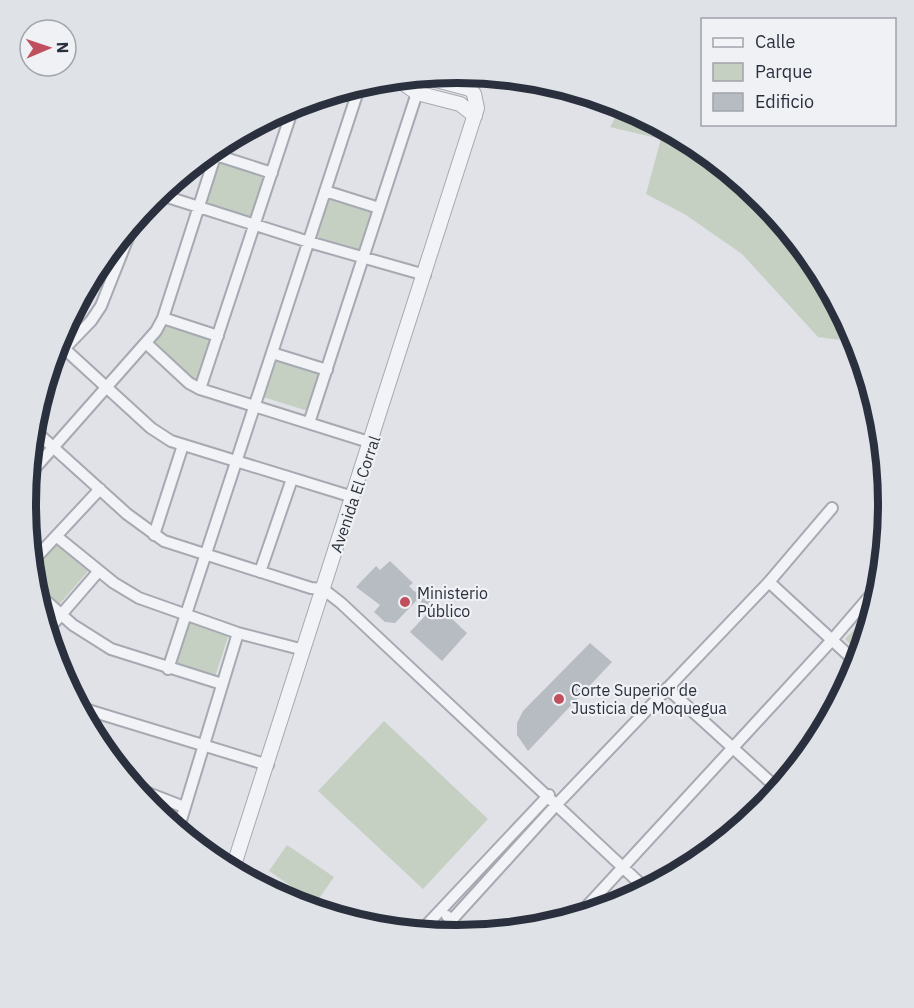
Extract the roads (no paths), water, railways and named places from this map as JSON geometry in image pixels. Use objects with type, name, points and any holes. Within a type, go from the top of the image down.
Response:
[{"type":"street","points":[[449,83],[470,89],[477,100],[476,116]]},
{"type":"street","points":[[408,86],[417,93],[460,104],[476,116]]},
{"type":"street","points":[[309,423],[417,93]]},
{"type":"street","points":[[168,669],[357,95]]},
{"type":"street","name":"Avenida El Corral","points":[[236,862],[476,116]]},
{"type":"street","points":[[200,389],[290,118]]},
{"type":"street","points":[[224,153],[272,173]]},
{"type":"street","points":[[38,465],[147,344],[163,318],[214,161]]},
{"type":"street","points":[[325,191],[379,208]]},
{"type":"street","points":[[168,197],[309,242],[425,275]]},
{"type":"street","points":[[70,339],[91,321],[101,306],[121,251]]},
{"type":"street","points":[[163,318],[218,336]]},
{"type":"street","points":[[147,344],[189,383],[200,389],[255,404],[372,442]]},
{"type":"street","points":[[65,350],[109,387],[151,428],[183,445],[353,497]]},
{"type":"street","points":[[272,353],[327,370]]},
{"type":"street","points":[[42,437],[154,535],[206,555],[312,588],[323,589],[549,795],[640,883]]},
{"type":"street","points":[[154,535],[183,445]]},
{"type":"street","points":[[260,572],[292,479]]},
{"type":"street","points":[[39,554],[100,489]]},
{"type":"street","points":[[448,925],[557,804],[769,582],[832,508]]},
{"type":"street","points":[[56,536],[98,572],[132,594],[238,633],[304,650]]},
{"type":"street","points":[[53,623],[98,572]]},
{"type":"street","points":[[769,582],[849,656]]},
{"type":"street","points":[[590,904],[867,599]]},
{"type":"street","points":[[48,602],[99,643],[123,654],[222,684]]},
{"type":"street","points":[[180,822],[238,633]]},
{"type":"street","points":[[667,688],[772,784]]},
{"type":"street","points":[[90,711],[268,765]]},
{"type":"street","points":[[152,795],[184,807]]},
{"type":"street","points":[[427,924],[549,795]]},
{"type":"street","points":[[440,910],[457,925]]},
{"type":"place","name":"Ministerio Público","points":[[405,602]]},
{"type":"place","name":"Corte Superior de Justicia de Moquegua","points":[[559,699]]}]
